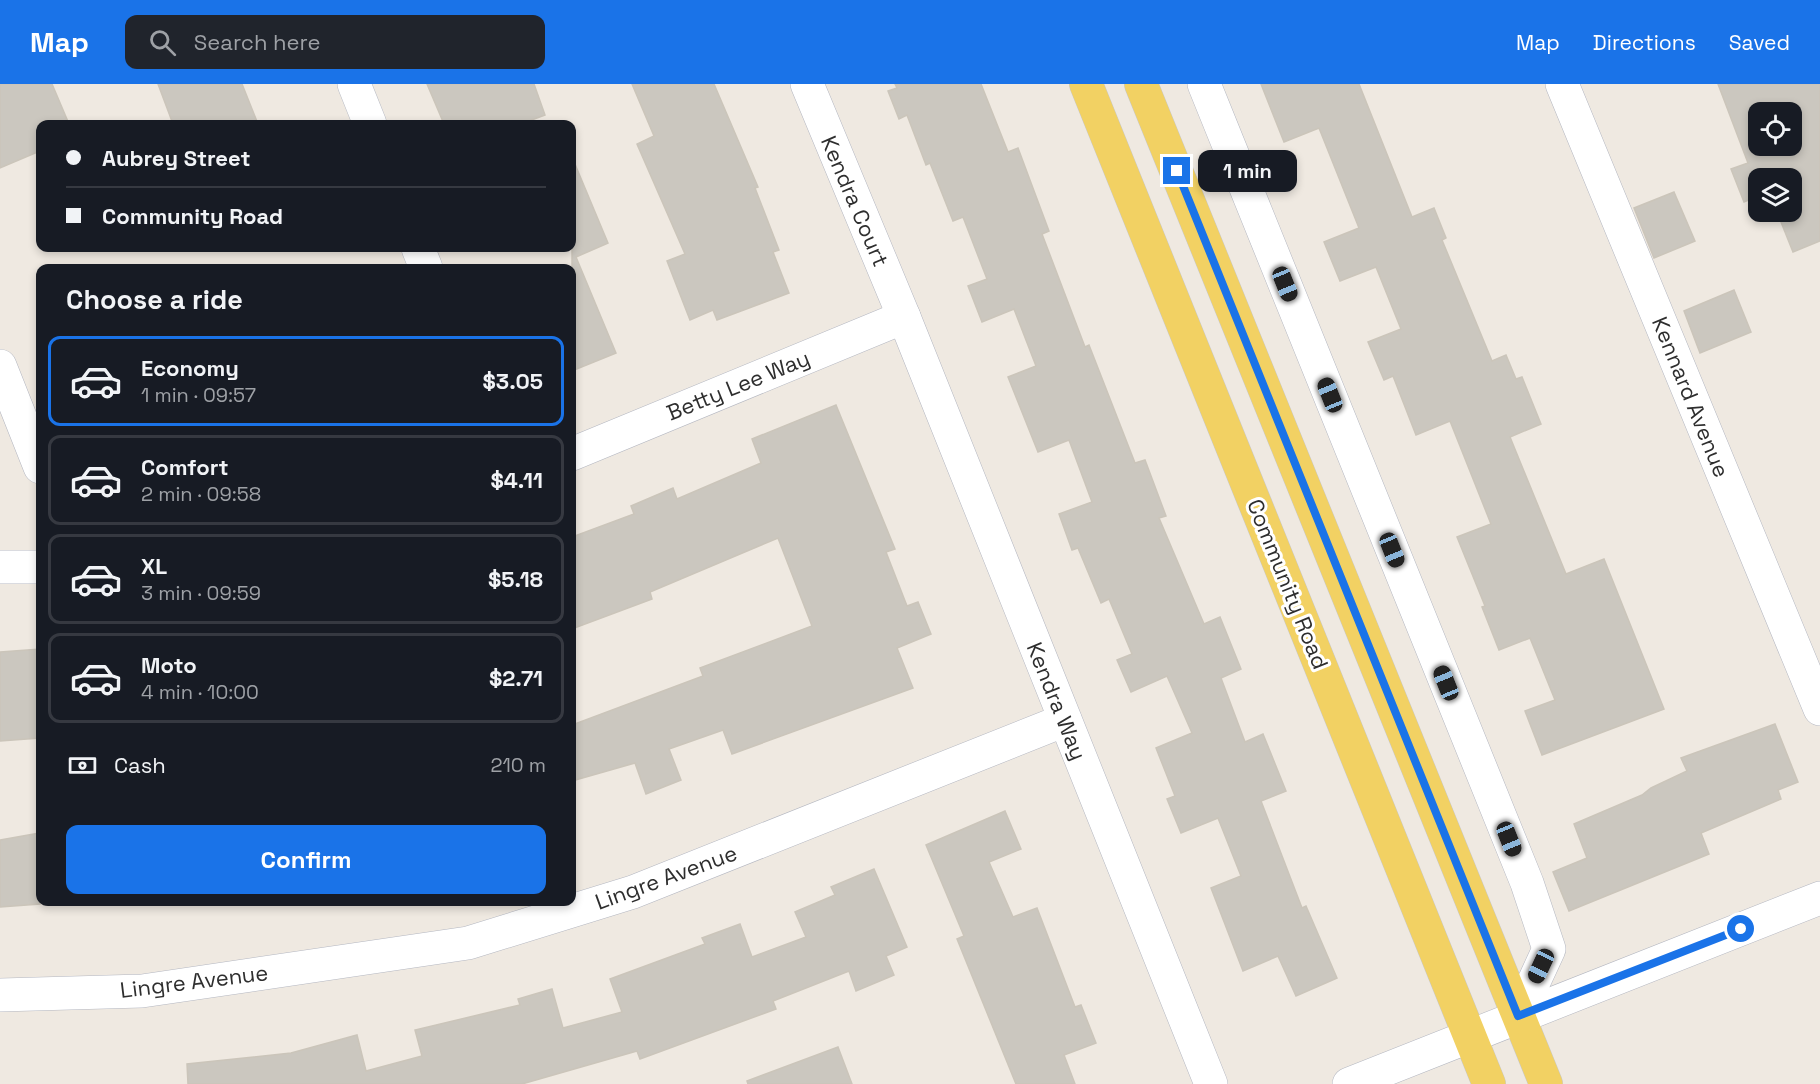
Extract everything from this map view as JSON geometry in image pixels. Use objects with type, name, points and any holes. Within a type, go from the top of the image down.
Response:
[{"type":"main road","name":"Community Road","points":[[1086,84],[1489,1084]]},
{"type":"main road","points":[[1142,84],[1546,1084]]},
{"type":"street","points":[[354,84],[368,120]]},
{"type":"street","name":"Kendra Court","points":[[807,84],[904,317]]},
{"type":"street","points":[[1204,84],[1527,883],[1549,950],[1518,1016]]},
{"type":"street","name":"Kennard Avenue","points":[[1562,84],[1820,710]]},
{"type":"street","name":"Betty Lee Way","points":[[576,452],[904,317]]},
{"type":"street","name":"Kendra Way","points":[[904,317],[1211,1084]]},
{"type":"street","points":[[0,366],[36,457]]},
{"type":"street","points":[[0,567],[36,567]]},
{"type":"street","name":"Lingre Avenue","points":[[0,995],[142,991],[468,944],[633,892],[1065,720]]},
{"type":"street","points":[[1348,1084],[1820,898]]},
{"type":"building","points":[[0,84],[52,84],[67,120],[36,120],[36,153],[0,168]]},
{"type":"building","points":[[158,84],[242,84],[256,120],[172,120]]},
{"type":"building","points":[[427,84],[534,84],[545,115],[532,120],[442,120]]},
{"type":"building","points":[[632,84],[714,84],[758,187],[755,188],[779,250],[773,252],[789,293],[717,320],[713,310],[690,320],[667,261],[685,254],[637,144],[654,136]]},
{"type":"building","points":[[895,84],[981,84],[1008,152],[1018,148],[1049,231],[1042,234],[1085,347],[1089,345],[1135,463],[1145,460],[1166,516],[1159,518],[1204,624],[1220,617],[1241,669],[1221,678],[1245,742],[1263,734],[1286,791],[1261,801],[1302,908],[1306,906],[1337,978],[1296,996],[1278,956],[1243,971],[1211,888],[1241,876],[1218,818],[1181,833],[1167,799],[1175,796],[1156,748],[1192,733],[1167,676],[1131,692],[1117,660],[1132,654],[1109,599],[1101,603],[1078,548],[1072,550],[1059,514],[1092,502],[1069,440],[1038,452],[1008,377],[1036,366],[1014,309],[982,322],[968,286],[987,279],[963,217],[953,221],[930,163],[926,165],[907,115],[899,119],[888,91],[897,88]]},
{"type":"building","points":[[1261,84],[1359,84],[1412,217],[1434,208],[1446,238],[1442,240],[1492,361],[1506,355],[1516,379],[1522,377],[1541,424],[1510,437],[1566,574],[1604,559],[1664,709],[1542,755],[1525,711],[1555,700],[1530,638],[1499,650],[1482,607],[1485,606],[1457,537],[1491,524],[1450,421],[1416,435],[1393,376],[1384,380],[1368,342],[1401,329],[1376,267],[1340,281],[1324,242],[1359,228],[1319,128],[1284,142]]},
{"type":"building","points":[[1718,84],[1820,84],[1820,241],[1793,252],[1781,222],[1802,222],[1802,168],[1748,168],[1748,200],[1744,202],[1731,169],[1748,163]]},
{"type":"building","points":[[576,167],[608,243],[576,257],[616,353],[576,369],[576,264],[572,264],[572,252],[576,252]]},
{"type":"building","points":[[1674,192],[1695,241],[1654,258],[1634,208]]},
{"type":"building","points":[[1734,290],[1751,332],[1700,353],[1684,311]]},
{"type":"building","points":[[836,405],[895,549],[886,552],[907,606],[918,602],[931,634],[897,648],[913,688],[732,754],[723,730],[669,749],[681,780],[646,794],[635,763],[576,780],[576,724],[703,676],[700,668],[812,626],[778,538],[650,592],[652,599],[576,628],[576,536],[634,514],[631,506],[673,488],[677,499],[761,463],[752,439]]},
{"type":"building","points":[[36,649],[36,738],[0,741],[0,652]]},
{"type":"building","points":[[1775,724],[1798,782],[1778,790],[1781,799],[1701,833],[1709,854],[1569,911],[1553,872],[1587,858],[1574,824],[1642,795],[1651,788],[1687,771],[1681,758]]},
{"type":"building","points":[[1005,811],[1021,849],[989,862],[1013,917],[1037,908],[1075,1007],[1081,1005],[1096,1043],[1064,1055],[1075,1084],[1016,1084],[957,939],[964,936],[926,845]]},
{"type":"building","points":[[36,834],[36,904],[0,907],[0,840]]},
{"type":"building","points":[[874,869],[907,947],[886,956],[894,975],[856,991],[849,971],[773,1001],[776,1009],[640,1059],[637,1051],[522,1084],[188,1084],[187,1064],[291,1053],[357,1035],[366,1071],[422,1056],[415,1030],[520,1005],[518,999],[552,989],[563,1028],[622,1012],[610,979],[705,944],[702,938],[740,924],[752,957],[806,937],[795,912],[835,895],[831,887]]},
{"type":"building","points":[[838,1047],[852,1084],[748,1084],[747,1081]]},
{"type":"route","points":[[1177,171],[1518,1016],[1741,929]]}]
